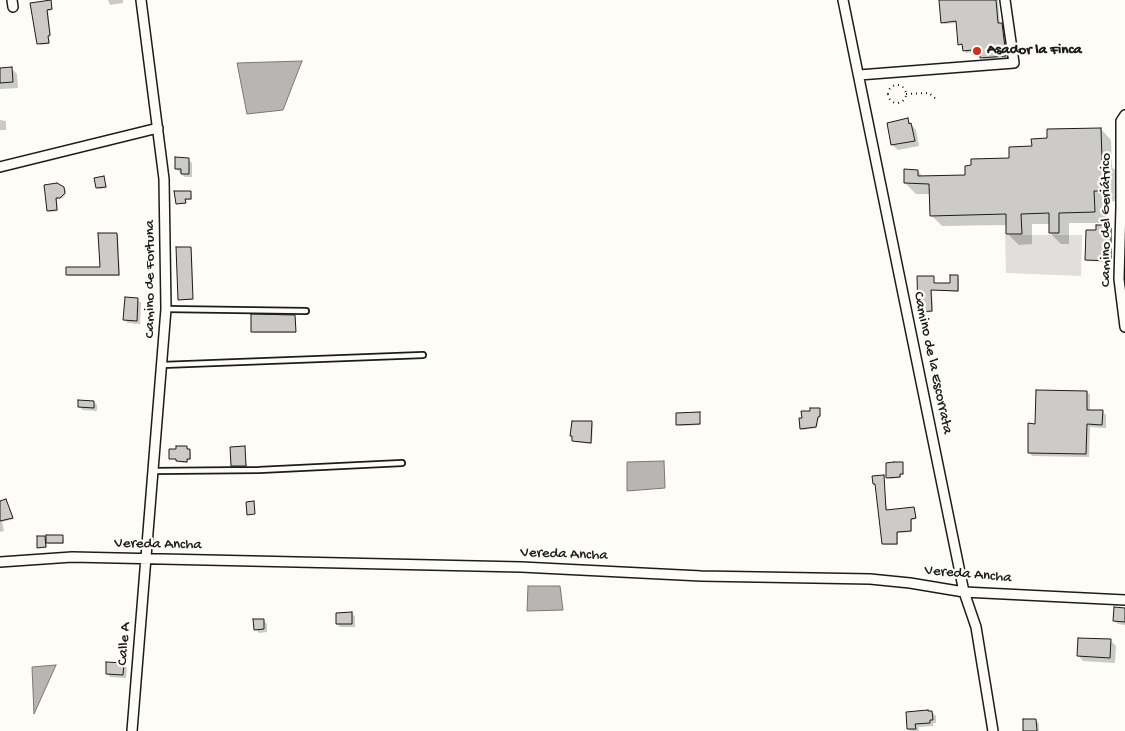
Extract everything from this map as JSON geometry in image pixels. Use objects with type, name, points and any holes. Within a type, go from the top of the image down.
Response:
[{"type":"street","name":"Camino de Fortuna","points":[[141,0],[164,179],[166,309],[145,558]]},
{"type":"street","name":"Camino de la Escorrata","points":[[843,0],[964,592],[976,628],[993,731]]},
{"type":"street","points":[[859,75],[1014,63],[1005,0]]},
{"type":"street","name":"Camino del Geriátrico","points":[[1125,115],[1121,121],[1121,206],[1118,279],[1125,327]]},
{"type":"street","points":[[0,167],[158,128]]},
{"type":"street","name":"Vereda Ancha","points":[[0,562],[72,557],[521,567],[701,576],[870,579],[910,583],[964,592],[1125,600]]},
{"type":"street","name":"Calle A","points":[[132,731],[145,558]]},
{"type":"lane","points":[[166,309],[306,311]]},
{"type":"lane","points":[[162,365],[423,355]]},
{"type":"lane","points":[[153,471],[260,470],[402,463]]},
{"type":"path","points":[[898,85],[904,88],[906,94],[904,100],[895,103],[890,99],[888,93],[892,87],[898,85]]},
{"type":"path","points":[[906,94],[929,93],[936,99]]},
{"type":"shaded area","points":[[302,61],[283,110],[247,114],[237,63]]},
{"type":"shaded area","points":[[1005,235],[1082,235],[1081,276],[1006,273]]},
{"type":"shaded area","points":[[664,461],[665,488],[627,491],[627,462]]},
{"type":"shaded area","points":[[528,586],[560,586],[563,610],[527,611]]},
{"type":"shaded area","points":[[56,665],[34,714],[32,667]]},
{"type":"building","points":[[51,0],[52,9],[47,10],[49,43],[37,44],[30,3]]},
{"type":"building","points":[[939,0],[996,0],[998,23],[1002,23],[1006,56],[980,58],[980,54],[973,55],[972,50],[963,51],[962,44],[958,45],[956,21],[941,23]]},
{"type":"building","points":[[12,67],[13,82],[0,83],[0,68]]},
{"type":"building","points":[[908,118],[915,141],[891,145],[887,123]]},
{"type":"building","points":[[1101,128],[1102,160],[1106,159],[1107,191],[1094,191],[1095,212],[1059,213],[1059,233],[1049,233],[1049,213],[1021,214],[1022,234],[1006,234],[1006,214],[930,216],[929,184],[904,183],[904,169],[918,170],[918,176],[965,175],[965,166],[971,165],[971,159],[1009,158],[1009,147],[1032,146],[1031,139],[1047,138],[1047,129]]},
{"type":"building","points":[[175,157],[189,158],[189,174],[181,174],[181,169],[175,169]]},
{"type":"building","points":[[104,176],[106,187],[96,188],[94,178]]},
{"type":"building","points":[[57,183],[64,187],[65,193],[60,198],[56,198],[57,210],[47,211],[44,185]]},
{"type":"building","points":[[174,191],[191,191],[191,199],[185,199],[186,203],[176,204]]},
{"type":"building","points":[[1096,225],[1111,225],[1111,261],[1085,260],[1086,230],[1096,230]]},
{"type":"building","points":[[98,233],[117,233],[119,275],[66,275],[66,267],[100,267]]},
{"type":"building","points":[[176,247],[191,247],[193,299],[178,300]]},
{"type":"building","points":[[950,275],[958,275],[958,291],[931,290],[932,311],[918,312],[917,276],[934,276],[934,283],[950,283]]},
{"type":"building","points":[[125,297],[138,298],[137,321],[123,320]]},
{"type":"building","points":[[251,314],[295,315],[296,332],[251,332]]},
{"type":"building","points":[[1036,390],[1087,391],[1087,410],[1103,410],[1102,425],[1087,424],[1086,454],[1028,453],[1028,423],[1035,424]]},
{"type":"building","points":[[78,400],[94,401],[94,408],[78,407]]},
{"type":"building","points":[[810,408],[820,408],[820,416],[818,417],[816,427],[800,429],[799,418],[802,418],[801,411],[810,411]]},
{"type":"building","points":[[700,412],[700,424],[676,425],[676,413]]},
{"type":"building","points":[[572,421],[592,421],[591,443],[572,441],[572,436],[570,436]]},
{"type":"building","points":[[176,446],[187,446],[187,449],[190,449],[190,459],[187,459],[187,462],[169,459],[169,449],[176,449]]},
{"type":"building","points":[[245,446],[246,466],[231,466],[230,447]]},
{"type":"building","points":[[903,462],[903,474],[900,474],[900,477],[886,478],[886,463]]},
{"type":"building","points":[[884,475],[886,510],[914,507],[916,518],[911,519],[911,531],[897,532],[897,544],[882,544],[875,484],[873,484],[872,476]]},
{"type":"building","points":[[6,499],[13,518],[0,521],[0,501]]},
{"type":"building","points":[[254,501],[255,514],[247,515],[246,502]]},
{"type":"building","points":[[46,535],[63,535],[63,543],[46,543]]},
{"type":"building","points":[[37,536],[45,536],[46,547],[37,548]]},
{"type":"building","points":[[1114,607],[1125,608],[1125,622],[1113,621]]},
{"type":"building","points":[[352,612],[352,624],[336,624],[336,613]]},
{"type":"building","points":[[253,619],[264,619],[264,629],[254,630]]},
{"type":"building","points":[[1078,638],[1111,639],[1110,658],[1077,656]]},
{"type":"building","points":[[106,662],[124,663],[123,675],[106,674]]},
{"type":"building","points":[[932,711],[933,720],[930,720],[930,723],[915,724],[916,729],[907,729],[906,712]]},
{"type":"building","points":[[1023,719],[1036,719],[1037,731],[1023,731]]},
{"type":"place","name":"Asador la Finca","points":[[977,51]]}]
